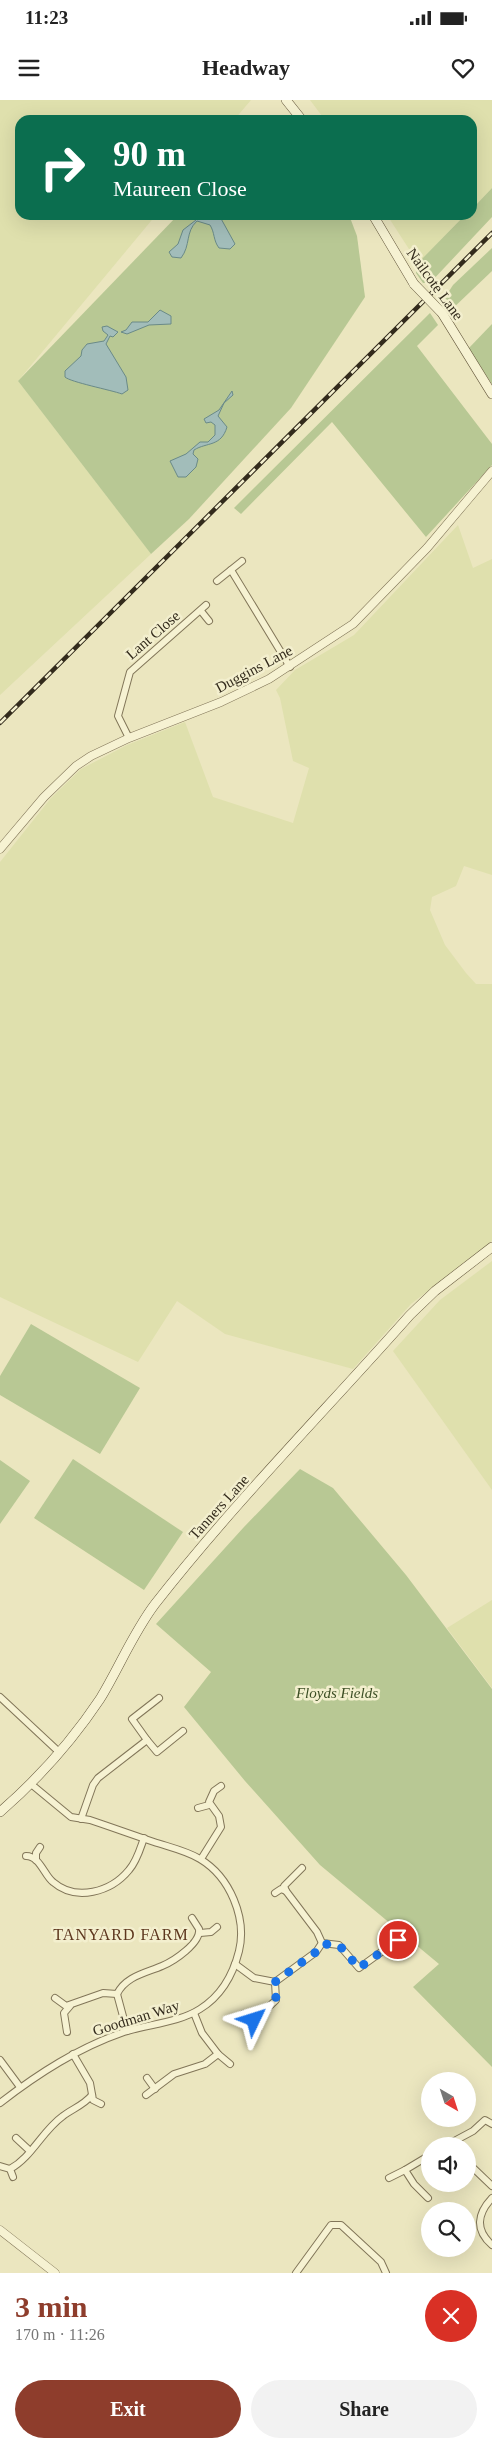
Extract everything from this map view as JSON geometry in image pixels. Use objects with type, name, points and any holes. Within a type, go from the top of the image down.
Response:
[{"type":"main road","points":[[286,100],[298,115]]},
{"type":"main road","name":"Nailcote Lane","points":[[375,220],[414,284],[442,313],[492,394]]},
{"type":"main road","name":"Tanners Lane","points":[[0,1812],[31,1784],[59,1752],[99,1700],[147,1615],[188,1562],[410,1315],[435,1291],[492,1247]]},
{"type":"street","name":"Duggins Lane","points":[[0,849],[44,797],[76,766],[110,746],[221,702],[290,667],[353,624],[421,555],[492,471]]},
{"type":"street","points":[[217,582],[242,561]]},
{"type":"street","points":[[231,570],[290,667]]},
{"type":"street","name":"Lant Close","points":[[129,738],[118,716],[130,672],[206,605]]},
{"type":"street","name":"Lant Close","points":[[200,611],[209,621]]},
{"type":"street","points":[[0,1697],[59,1752]]},
{"type":"street","points":[[159,1698],[132,1719],[147,1740],[157,1752],[183,1731]]},
{"type":"street","points":[[81,1820],[92,1785],[98,1778],[147,1740]]},
{"type":"street","name":"Goodman Way","points":[[0,2103],[20,2086],[73,2054],[127,2032],[194,2013],[210,2002],[222,1989],[235,1964],[241,1933],[233,1895],[219,1876],[201,1860],[144,1838],[90,1820],[81,1820],[64,1813],[31,1784]]},
{"type":"street","points":[[209,1805],[214,1791],[220,1786]]},
{"type":"street","points":[[198,1808],[209,1805]]},
{"type":"street","points":[[201,1860],[221,1827],[219,1816],[209,1805]]},
{"type":"street","points":[[26,1856],[36,1860],[51,1881],[57,1885],[80,1893],[91,1894],[121,1878],[130,1870],[144,1838]]},
{"type":"street","points":[[36,1860],[36,1852],[40,1847]]},
{"type":"street","points":[[302,1868],[284,1886],[317,1932],[322,1944]]},
{"type":"street","points":[[276,1893],[282,1889],[286,1891]]},
{"type":"street","points":[[192,1918],[200,1933]]},
{"type":"street","points":[[200,1933],[211,1932],[217,1927]]},
{"type":"street","points":[[55,1998],[62,2005],[70,2006],[103,1993],[117,1994],[137,1975],[167,1964],[194,1943],[200,1933]]},
{"type":"street","points":[[322,1944],[339,1945],[359,1968],[398,1940]]},
{"type":"street","points":[[235,1964],[254,1978],[275,1982],[316,1952],[322,1944]]},
{"type":"street","points":[[243,2014],[251,2021],[276,2000],[275,1982]]},
{"type":"street","points":[[117,1994],[127,2032]]},
{"type":"street","points":[[67,2032],[64,2014],[70,2006]]},
{"type":"street","points":[[194,2013],[202,2033],[218,2054],[230,2064]]},
{"type":"street","points":[[258,2017],[258,2029]]},
{"type":"street","points":[[0,2166],[10,2169],[18,2164],[61,2117],[92,2095],[93,2090],[90,2083],[73,2054]]},
{"type":"street","points":[[146,2095],[174,2074],[205,2064],[218,2054]]},
{"type":"street","points":[[0,2060],[20,2086]]},
{"type":"street","points":[[146,2078],[155,2089]]},
{"type":"street","points":[[92,2095],[101,2104]]},
{"type":"street","points":[[464,2137],[485,2120],[492,2124]]},
{"type":"street","points":[[16,2138],[30,2151]]},
{"type":"street","points":[[389,2178],[421,2160]]},
{"type":"street","points":[[10,2169],[13,2177]]},
{"type":"street","points":[[405,2170],[414,2184],[428,2198]]},
{"type":"street","points":[[476,2171],[492,2186]]},
{"type":"street","points":[[492,2198],[480,2214],[479,2224],[481,2233],[492,2245]]},
{"type":"street","points":[[296,2273],[331,2225],[341,2225],[382,2262],[386,2273]]},
{"type":"street","points":[[0,2230],[55,2273]]},
{"type":"green space","points":[[0,100],[251,100],[238,115],[15,115],[15,220],[152,220],[18,381],[151,554],[0,695]]},
{"type":"green space","points":[[310,100],[492,100],[492,188],[477,204],[477,115],[321,115]]},
{"type":"green space","points":[[492,188],[492,217],[430,283],[423,283],[416,273],[418,263],[460,220],[477,220],[477,204]]},
{"type":"green space","points":[[173,220],[351,220],[357,236],[365,297],[291,408],[189,519],[151,554],[18,381]]},
{"type":"green space","points":[[390,220],[460,220],[418,263]]},
{"type":"green space","points":[[492,248],[492,271],[449,312],[444,299],[453,285]]},
{"type":"green space","points":[[430,313],[438,325],[417,346],[492,444],[492,465],[426,537],[332,422],[241,514],[234,508]]},
{"type":"green space","points":[[492,324],[492,384],[468,349]]},
{"type":"green space","points":[[458,525],[473,568],[492,559],[492,875],[464,866],[456,886],[432,897],[430,910],[445,945],[466,973],[476,984],[492,984],[492,1241],[411,1304],[353,1369],[225,1334],[177,1301],[138,1362],[0,1297],[0,862],[51,798],[81,769],[127,745],[185,722],[213,797],[293,823],[309,768],[293,761],[280,698],[276,690],[295,670],[354,635]]},
{"type":"green space","points":[[492,1261],[492,1490],[393,1351],[440,1300]]},
{"type":"green space","points":[[31,1324],[140,1388],[100,1454],[0,1395],[0,1376]]},
{"type":"green space","points":[[73,1459],[183,1532],[144,1590],[34,1518]]},
{"type":"green space","points":[[0,1460],[30,1481],[0,1524]]},
{"type":"green space","name":"Floyds Fields","points":[[300,1469],[333,1488],[406,1575],[492,1689],[492,2067],[413,1987],[439,1964],[320,1865],[245,1781],[184,1707],[211,1672],[156,1624],[244,1527]]},
{"type":"green space","points":[[492,1600],[492,1688],[447,1628]]},
{"type":"water","points":[[196,220],[222,220],[235,244],[230,249],[219,248],[210,225],[197,221],[193,225],[181,258],[172,257],[169,252],[178,244],[183,230]]},
{"type":"water","points":[[160,310],[171,316],[171,324],[149,325],[127,334],[121,332],[126,330],[132,322],[148,322]]},
{"type":"water","points":[[107,326],[118,332],[113,337],[110,336],[106,344],[126,377],[128,390],[122,394],[65,377],[65,371],[81,356],[82,350],[87,344],[104,341],[108,335],[103,331],[102,327]]},
{"type":"water","points":[[232,391],[233,395],[224,403],[218,416],[227,427],[221,438],[194,450],[193,454],[198,459],[196,467],[186,477],[178,477],[170,461],[186,454],[200,442],[208,442],[215,435],[215,425],[211,422],[206,423],[204,419],[219,410]]},
{"type":"railway","points":[[0,723],[492,233]]},
{"type":"district","name":"TANYARD FARM","points":[[121,1934]]},
{"type":"route","points":[[254,2020],[272,2006],[276,2000],[275,1982],[316,1952],[322,1944],[339,1945],[359,1968],[363,1967],[398,1940]]}]
